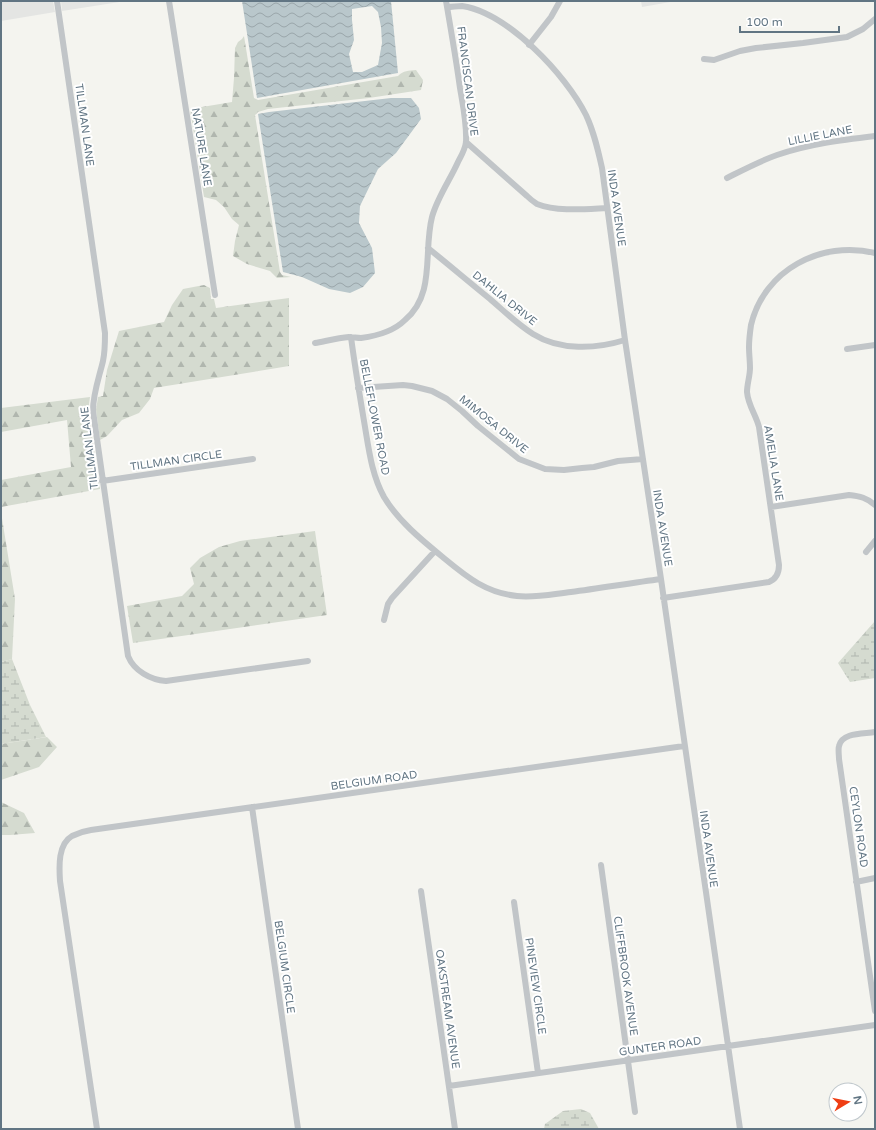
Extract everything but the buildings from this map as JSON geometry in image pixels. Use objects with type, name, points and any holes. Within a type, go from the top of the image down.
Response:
[{"type":"street","name":"TILLMAN LANE","points":[[57,1],[104,333],[103,362],[94,393],[93,410],[128,656],[132,663],[144,674],[155,680],[166,681],[308,661]]},
{"type":"street","name":"NATURE LANE","points":[[169,1],[215,295]]},
{"type":"street","points":[[529,45],[551,18],[560,1]]},
{"type":"street","name":"INDA AVENUE","points":[[446,4],[461,6],[489,16],[508,27],[529,45],[559,75],[577,100],[593,131],[599,156],[607,208],[642,459],[661,579],[740,1129]]},
{"type":"street","name":"FRANCISCAN DRIVE","points":[[316,343],[361,338],[383,333],[397,326],[409,317],[419,303],[426,283],[430,230],[435,209],[463,152],[466,142],[463,108],[446,4]]},
{"type":"street","points":[[704,59],[714,60],[740,51],[751,49],[847,36],[863,29],[875,18]]},
{"type":"street","name":"LILLIE LANE","points":[[726,178],[790,150],[823,143],[875,136]]},
{"type":"street","points":[[466,142],[538,204],[557,208],[607,208]]},
{"type":"street","name":"DAHLIA DRIVE","points":[[428,248],[513,319],[535,335],[558,343],[580,347],[601,346],[625,340]]},
{"type":"street","name":"AMELIA LANE","points":[[663,598],[769,582],[778,573],[779,565],[759,427],[747,392],[750,368],[750,336],[756,310],[764,296],[775,282],[790,268],[805,259],[835,250],[854,250],[875,253]]},
{"type":"street","name":"BELLEFLOWER ROAD","points":[[351,338],[372,466],[380,489],[404,523],[474,581],[494,591],[510,595],[526,596],[547,595],[661,579]]},
{"type":"street","points":[[847,349],[875,345]]},
{"type":"street","name":"MIMOSA DRIVE","points":[[358,388],[403,385],[432,391],[447,399],[519,459],[545,468],[564,470],[594,467],[618,461],[642,459]]},
{"type":"street","name":"TILLMAN CIRCLE","points":[[102,481],[254,459]]},
{"type":"street","points":[[771,507],[849,495],[862,497],[875,505]]},
{"type":"street","points":[[866,552],[875,541]]},
{"type":"street","points":[[384,620],[388,604],[392,598],[435,550]]},
{"type":"street","name":"CEYLON ROAD","points":[[875,732],[845,738],[839,745],[838,759],[875,1011]]},
{"type":"street","name":"BELGIUM ROAD","points":[[97,1129],[60,881],[60,865],[63,847],[73,835],[91,830],[684,746]]},
{"type":"street","name":"BELGIUM CIRCLE","points":[[252,807],[298,1129]]},
{"type":"street","name":"CLIFFBROOK AVENUE","points":[[601,865],[635,1112]]},
{"type":"street","points":[[856,882],[875,878]]},
{"type":"street","name":"OAKSTREAM AVENUE","points":[[421,891],[455,1129]]},
{"type":"street","name":"PINEVIEW CIRCLE","points":[[514,902],[538,1073]]},
{"type":"street","name":"GUNTER ROAD","points":[[449,1086],[875,1025]]},
{"type":"shaded area","points":[[1,1],[53,1],[55,12],[1,21]]},
{"type":"shaded area","points":[[61,1],[126,1],[62,11]]},
{"type":"shaded area","points":[[641,1],[676,1],[642,7]]},
{"type":"green space","points":[[244,36],[254,98],[258,100],[398,76],[404,72],[416,70],[423,80],[421,90],[369,98],[268,109],[258,112],[255,115],[280,272],[282,275],[291,277],[277,278],[270,271],[247,264],[233,256],[239,225],[216,200],[204,197],[190,109],[232,102],[235,48]]},
{"type":"green space","points":[[204,285],[210,288],[211,299],[214,299],[216,308],[289,298],[289,366],[154,388],[150,399],[139,413],[122,420],[107,436],[100,440],[96,410],[98,397],[103,396],[107,370],[119,331],[164,322],[172,305],[183,289]]},
{"type":"green space","points":[[90,397],[89,417],[100,489],[1,507],[1,480],[71,467],[67,420],[1,432],[1,408]]},
{"type":"green space","points":[[1,512],[15,599],[12,659],[1,662]]},
{"type":"green space","points":[[315,531],[327,615],[133,643],[127,606],[182,596],[194,584],[190,568],[200,558],[219,547],[240,541]]},
{"type":"green space","points":[[875,621],[875,678],[850,682],[838,663]]},
{"type":"green space","points":[[12,659],[30,705],[46,737],[1,744],[1,662]]},
{"type":"green space","points":[[47,737],[57,747],[39,767],[1,780],[1,744]]},
{"type":"green space","points":[[1,802],[24,813],[35,833],[1,835]]},
{"type":"green space","points":[[581,1109],[590,1113],[599,1129],[544,1129],[545,1124],[563,1111]]},
{"type":"water","points":[[242,1],[391,1],[398,73],[257,98]],"holes":[[[372,6],[378,12],[382,43],[378,65],[362,72],[353,72],[349,54],[354,40],[352,9]]]},
{"type":"water","points":[[391,98],[411,98],[419,108],[421,119],[396,153],[378,169],[360,206],[359,223],[372,248],[375,273],[363,287],[350,293],[329,289],[302,277],[283,272],[258,114]]}]
